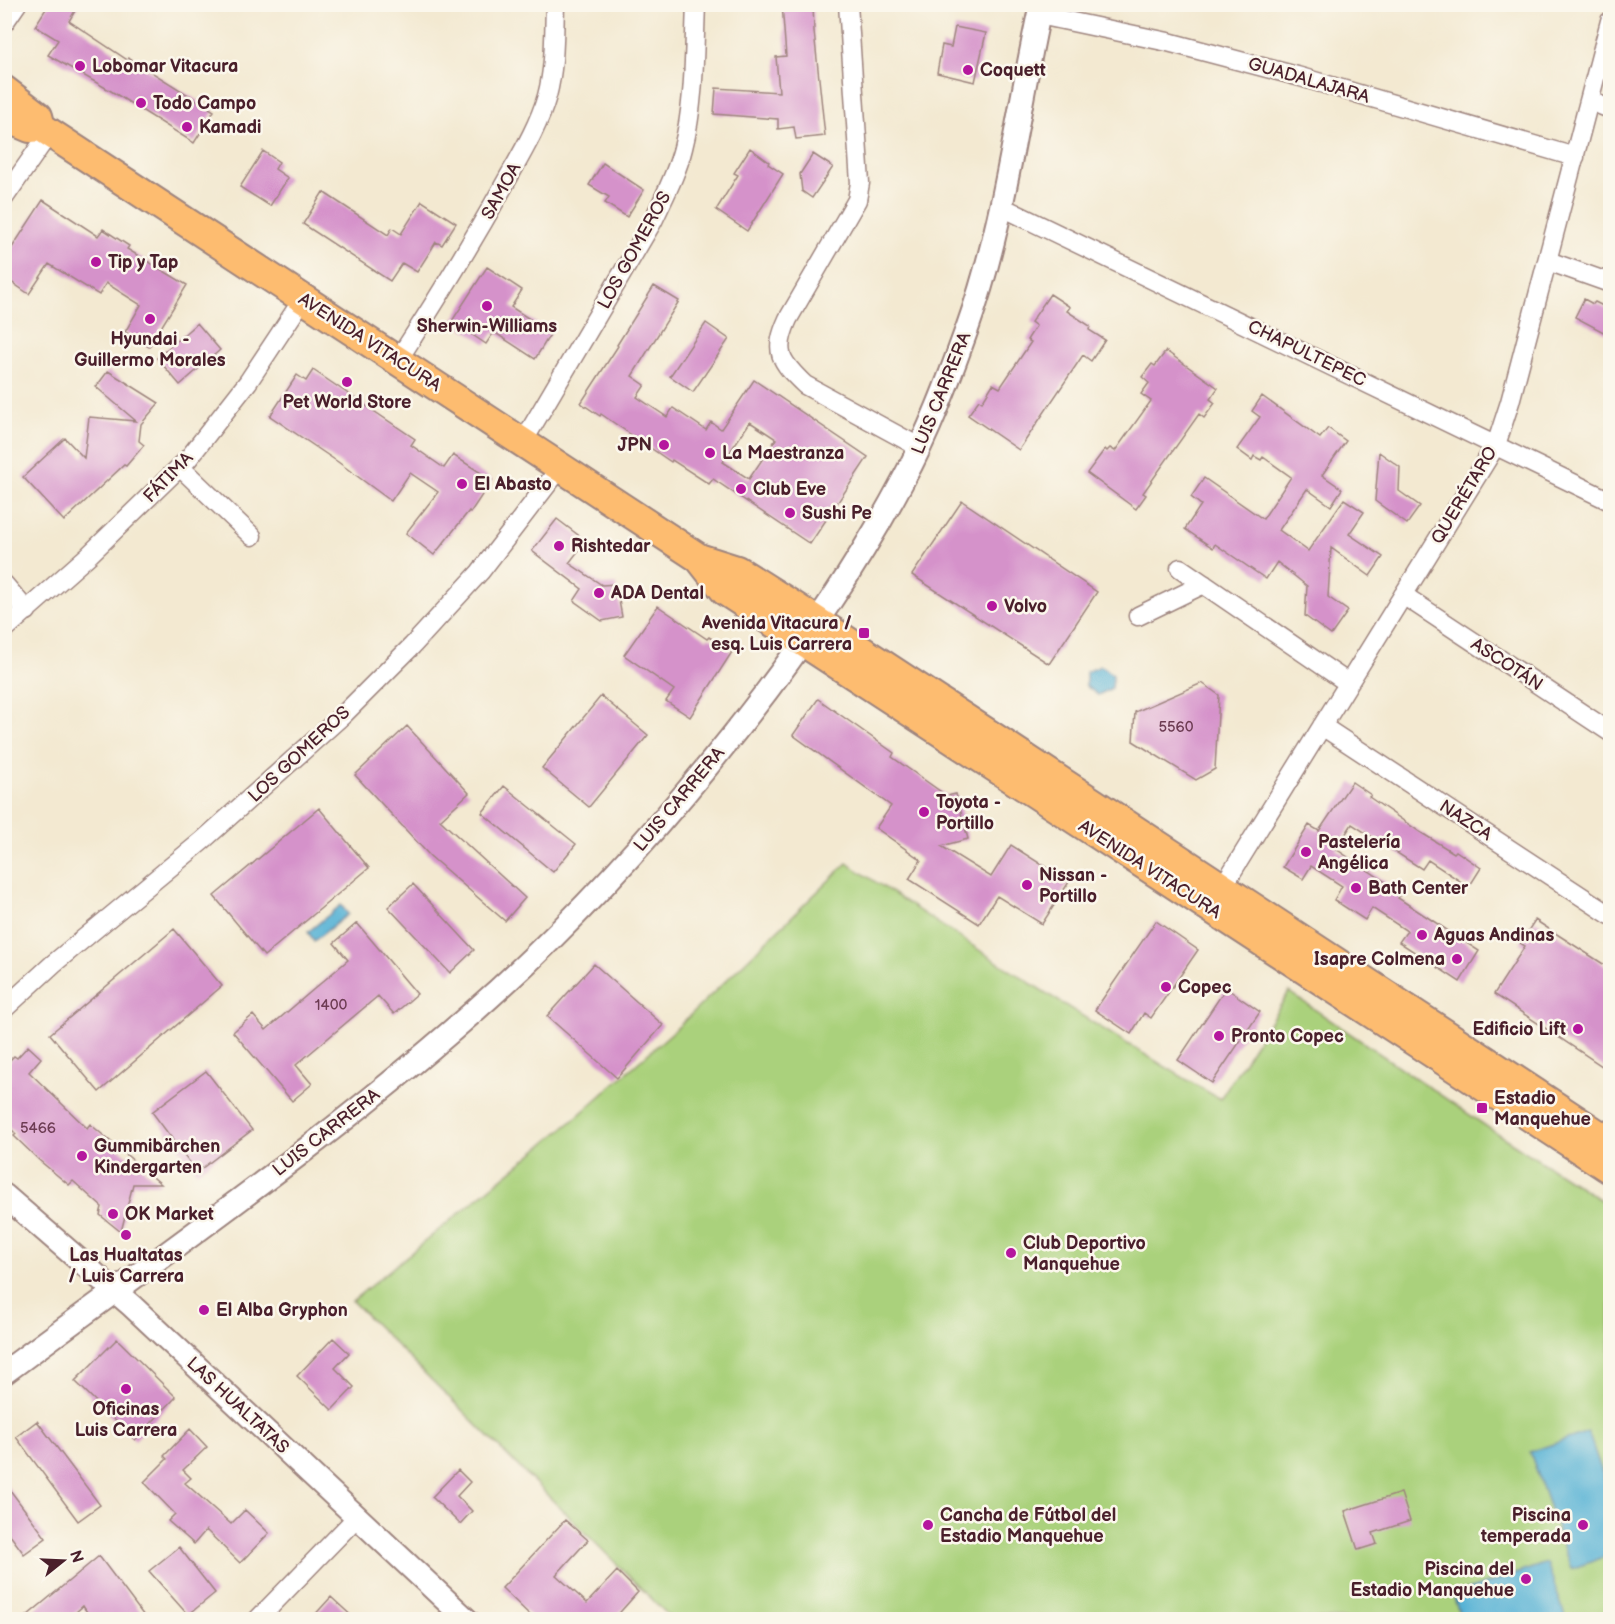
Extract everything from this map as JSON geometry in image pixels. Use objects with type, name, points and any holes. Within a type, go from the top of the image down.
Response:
[{"type":"main road","name":"AVENIDA VITACURA","points":[[4,90],[38,116],[46,130]]},
{"type":"main road","name":"AVENIDA VITACURA","points":[[4,117],[30,128],[46,130],[699,558],[737,570],[810,632],[1607,1154]]},
{"type":"main road","name":"AVENIDA VITACURA","points":[[810,632],[1222,888],[1607,1154]]},
{"type":"street","points":[[4,23],[17,4]]},
{"type":"street","name":"SAMOA","points":[[398,360],[463,258],[539,119],[552,72],[555,4]]},
{"type":"street","name":"LOS GOMEROS","points":[[524,442],[653,221],[670,184],[683,149],[688,122],[696,4]]},
{"type":"street","points":[[848,4],[860,183],[856,200],[788,319],[779,339],[781,355],[789,370],[805,385],[919,447]]},
{"type":"street","name":"LUIS CARRERA","points":[[4,1373],[348,1116],[473,1012],[533,957],[596,893],[669,814],[732,736],[810,632],[867,544],[904,479],[919,447],[970,322],[1002,207],[1040,10]]},
{"type":"street","name":"GUADALAJARA","points":[[1040,10],[1298,76],[1575,157]]},
{"type":"street","name":"QUERÉTARO","points":[[1222,888],[1496,445],[1510,402],[1611,21]]},
{"type":"street","points":[[1590,101],[1611,109]]},
{"type":"street","points":[[4,198],[46,130]]},
{"type":"street","name":"CHAPULTEPEC","points":[[1002,207],[1611,501]]},
{"type":"street","points":[[1548,261],[1611,283]]},
{"type":"street","name":"FÁTIMA","points":[[4,630],[89,555],[180,467],[248,382],[303,299]]},
{"type":"street","points":[[180,467],[252,536]]},
{"type":"street","name":"LOS GOMEROS","points":[[4,1009],[53,964],[202,842],[343,715],[412,646],[480,572],[560,468]]},
{"type":"street","points":[[1180,568],[1348,683]]},
{"type":"street","points":[[4,584],[27,611]]},
{"type":"street","points":[[1138,616],[1204,584]]},
{"type":"street","name":"ASCOTÁN","points":[[1403,595],[1611,732]]},
{"type":"street","name":"NAZCA","points":[[1322,726],[1611,915]]},
{"type":"street","name":"LAS HUALTATAS","points":[[4,1195],[115,1291],[467,1620]]},
{"type":"street","points":[[257,1620],[358,1516]]},
{"type":"green space","name":"Club Deportivo Manquehue","points":[[847,863],[1078,1013],[1220,1099],[1289,992],[1498,1134],[1610,1206],[1610,1619],[672,1619],[352,1301],[572,1121],[676,1029]]},
{"type":"water","points":[[1101,666],[1113,675],[1112,688],[1098,695],[1086,686],[1086,672]]},
{"type":"water","points":[[341,905],[348,914],[314,941],[308,932]]},
{"type":"water","name":"Piscina temperada","points":[[1588,1432],[1610,1495],[1610,1555],[1571,1569],[1530,1452]]},
{"type":"water","name":"Piscina del Estadio Manquehue","points":[[1547,1563],[1566,1619],[1461,1619],[1453,1595]]},
{"type":"building","points":[[49,4],[79,4],[69,21],[129,61],[129,58],[214,111],[194,143],[48,55],[58,40],[35,26]]},
{"type":"building","points":[[782,4],[813,4],[825,136],[796,139],[794,127],[778,129],[778,119],[714,114],[716,88],[779,92],[776,57],[786,56]]},
{"type":"building","points":[[955,27],[986,33],[975,82],[937,73],[942,45],[951,47]]},
{"type":"building","points":[[750,148],[783,174],[747,231],[716,210],[738,175],[734,173]]},
{"type":"building","points":[[263,151],[279,162],[275,169],[288,178],[270,206],[240,187]]},
{"type":"building","points":[[813,154],[833,167],[812,198],[802,191],[800,174]]},
{"type":"building","points":[[603,163],[644,190],[627,217],[605,203],[609,197],[589,185]]},
{"type":"building","points":[[323,192],[388,235],[392,228],[401,234],[422,201],[456,223],[442,245],[436,242],[417,272],[402,263],[390,281],[303,224]]},
{"type":"building","points":[[43,200],[98,236],[103,229],[129,246],[127,249],[187,285],[149,347],[125,332],[141,305],[106,283],[99,295],[49,264],[29,294],[4,277],[4,260]]},
{"type":"building","name":"Sherwin-Williams","points":[[487,267],[522,290],[511,307],[551,333],[535,359],[494,332],[486,344],[452,321]]},
{"type":"building","points":[[654,286],[679,301],[632,376],[645,385],[637,397],[667,417],[673,408],[706,430],[711,422],[721,429],[754,380],[868,457],[810,544],[713,479],[709,484],[581,403]],"holes":[[[750,422],[776,439],[749,479],[723,462]]]},
{"type":"building","points":[[1050,294],[1070,307],[1067,311],[1090,326],[1089,330],[1105,340],[1091,361],[1083,355],[1019,450],[968,415],[979,400],[982,402],[993,384],[1000,388],[1031,342],[1027,340],[1036,326],[1031,322]]},
{"type":"building","points":[[1584,299],[1611,310],[1611,336],[1575,317]]},
{"type":"building","name":"Hyundai - Guillermo Morales","points":[[197,323],[220,350],[180,385],[157,358]]},
{"type":"building","points":[[706,323],[729,339],[693,392],[670,376]]},
{"type":"building","points":[[1166,351],[1218,388],[1210,399],[1215,403],[1204,418],[1199,414],[1143,493],[1146,495],[1136,509],[1087,473],[1105,449],[1107,451],[1110,448],[1115,451],[1151,401],[1141,394],[1149,383],[1142,377],[1152,364],[1155,366]]},
{"type":"building","points":[[313,370],[415,439],[411,445],[444,468],[453,455],[492,480],[470,513],[469,511],[434,555],[406,533],[438,492],[410,473],[391,501],[270,416],[297,375],[306,381]]},
{"type":"building","points":[[108,371],[159,403],[141,424],[139,441],[144,445],[126,466],[124,465],[64,521],[23,477],[65,438],[84,458],[89,417],[136,421],[96,387]]},
{"type":"building","points":[[1262,396],[1320,438],[1328,428],[1346,441],[1322,475],[1342,489],[1331,506],[1307,489],[1279,530],[1308,551],[1344,499],[1364,512],[1349,534],[1383,557],[1370,576],[1331,548],[1328,597],[1348,611],[1331,635],[1305,616],[1307,586],[1277,562],[1266,579],[1215,544],[1213,548],[1185,529],[1201,505],[1191,497],[1204,478],[1263,519],[1291,477],[1263,457],[1261,460],[1254,456],[1252,460],[1237,449],[1260,417],[1252,411]]},
{"type":"building","points":[[1379,452],[1400,467],[1399,491],[1420,506],[1407,524],[1375,501]]},
{"type":"building","points":[[962,501],[1097,592],[1049,664],[912,575]]},
{"type":"building","points":[[557,519],[586,541],[569,563],[602,585],[616,584],[622,617],[602,621],[574,601],[582,589],[532,551]]},
{"type":"building","points":[[658,606],[707,639],[709,637],[732,652],[690,717],[666,701],[674,690],[624,655]]},
{"type":"building","points":[[1202,683],[1219,695],[1215,769],[1196,780],[1133,741],[1135,712]]},
{"type":"building","points":[[601,696],[648,735],[589,807],[542,768]]},
{"type":"building","points":[[818,699],[894,753],[892,757],[947,796],[956,794],[968,839],[941,846],[991,877],[1011,845],[1069,882],[1042,924],[997,896],[979,924],[909,879],[921,860],[876,828],[891,806],[793,735]]},
{"type":"building","points":[[407,726],[469,793],[440,820],[525,898],[505,921],[430,856],[355,775]]},
{"type":"building","points":[[1352,782],[1371,795],[1369,797],[1420,832],[1454,853],[1456,851],[1481,868],[1469,887],[1428,860],[1422,869],[1352,824],[1336,849],[1402,893],[1398,898],[1479,951],[1460,982],[1399,942],[1407,931],[1372,908],[1365,920],[1334,900],[1342,886],[1311,866],[1303,879],[1283,867],[1309,825],[1319,831]]},
{"type":"building","points":[[504,786],[576,844],[553,872],[482,813]]},
{"type":"building","points":[[319,808],[369,868],[264,956],[214,896]]},
{"type":"building","points":[[413,884],[474,950],[450,973],[388,907]]},
{"type":"building","name":"Edificio Lift","points":[[1535,920],[1611,969],[1611,1072],[1494,994],[1525,946],[1520,943]]},
{"type":"building","points":[[1156,921],[1198,950],[1151,1018],[1144,1013],[1131,1034],[1095,1010]]},
{"type":"building","points":[[357,923],[417,994],[394,1014],[378,996],[296,1065],[312,1084],[292,1101],[233,1032],[253,1015],[266,1030],[348,960],[334,943]]},
{"type":"building","points":[[174,929],[222,986],[99,1092],[50,1034]]},
{"type":"building","points":[[594,964],[663,1025],[617,1078],[547,1016]]},
{"type":"building","name":"Pronto Copec","points":[[1226,988],[1260,1012],[1212,1083],[1178,1060]]},
{"type":"building","points":[[28,1046],[41,1058],[29,1072],[87,1128],[90,1124],[161,1184],[133,1184],[121,1232],[100,1215],[102,1207],[73,1181],[69,1185],[40,1161],[14,1136],[16,1134],[4,1122],[4,1066],[14,1056],[17,1058]]},
{"type":"building","points":[[206,1071],[252,1130],[197,1172],[152,1112]]},
{"type":"building","points":[[333,1338],[349,1353],[335,1368],[354,1387],[332,1410],[297,1376]]},
{"type":"building","name":"Oficinas Luis Carrera","points":[[117,1339],[176,1397],[135,1440],[75,1381]]},
{"type":"building","points":[[37,1421],[100,1505],[78,1521],[16,1437]]},
{"type":"building","points":[[190,1429],[207,1447],[183,1470],[191,1478],[185,1483],[231,1524],[245,1510],[269,1533],[240,1563],[206,1530],[194,1544],[168,1521],[175,1514],[144,1482],[167,1459],[164,1456]]},
{"type":"building","points":[[458,1470],[470,1482],[457,1496],[472,1511],[460,1524],[432,1497]]},
{"type":"building","points":[[4,1482],[46,1538],[24,1554],[4,1527]]},
{"type":"building","points":[[1401,1493],[1410,1521],[1373,1533],[1377,1544],[1358,1550],[1345,1511]]},
{"type":"building","points":[[565,1520],[588,1540],[556,1575],[587,1603],[617,1571],[638,1592],[613,1620],[535,1620],[502,1588]]},
{"type":"building","points":[[179,1547],[215,1593],[188,1615],[149,1571]]},
{"type":"building","points":[[99,1556],[147,1620],[92,1620],[83,1606],[67,1620],[22,1620]]},
{"type":"building","points":[[331,1597],[356,1620],[310,1620]]},
{"type":"place","name":"Lobomar Vitacura","points":[[80,66]]},
{"type":"place","name":"Coquett","points":[[968,70]]},
{"type":"place","name":"Todo Campo","points":[[141,103]]},
{"type":"place","name":"Kamadi","points":[[187,127]]},
{"type":"place","name":"Tip y Tap","points":[[96,262]]},
{"type":"place","name":"Sherwin-Williams","points":[[487,306]]},
{"type":"place","name":"Hyundai - Guillermo Morales","points":[[150,319]]},
{"type":"place","name":"Pet World Store","points":[[347,382]]},
{"type":"place","name":"JPN","points":[[664,445]]},
{"type":"place","name":"La Maestranza","points":[[710,453]]},
{"type":"place","name":"El Abasto","points":[[462,484]]},
{"type":"place","name":"Club Eve","points":[[741,489]]},
{"type":"place","name":"Sushi Pe","points":[[790,513]]},
{"type":"place","name":"Rishtedar","points":[[559,546]]},
{"type":"place","name":"ADA Dental","points":[[599,593]]},
{"type":"place","name":"Volvo","points":[[992,606]]},
{"type":"place","name":"Avenida Vitacura / esq. Luis Carrera","points":[[864,633]]},
{"type":"place","name":"Toyota - Portillo","points":[[924,812]]},
{"type":"place","name":"Pastelería Angélica","points":[[1306,852]]},
{"type":"place","name":"Nissan - Portillo","points":[[1027,885]]},
{"type":"place","name":"Bath Center","points":[[1356,888]]},
{"type":"place","name":"Aguas Andinas","points":[[1422,935]]},
{"type":"place","name":"Isapre Colmena","points":[[1457,959]]},
{"type":"place","name":"Copec","points":[[1166,987]]},
{"type":"place","name":"Edificio Lift","points":[[1578,1029]]},
{"type":"place","name":"Pronto Copec","points":[[1219,1036]]},
{"type":"place","name":"Estadio Manquehue","points":[[1482,1108]]},
{"type":"place","name":"Gummibärchen Kindergarten","points":[[82,1156]]},
{"type":"place","name":"OK Market","points":[[113,1214]]},
{"type":"place","name":"Las Hualtatas / Luis Carrera","points":[[126,1235]]},
{"type":"place","name":"Club Deportivo Manquehue","points":[[1011,1253]]},
{"type":"place","name":"El Alba Gryphon","points":[[204,1310]]},
{"type":"place","name":"Oficinas Luis Carrera","points":[[126,1389]]},
{"type":"place","name":"Cancha de Fútbol del Estadio Manquehue","points":[[928,1525]]},
{"type":"place","name":"Piscina temperada","points":[[1583,1525]]},
{"type":"place","name":"Piscina del Estadio Manquehue","points":[[1526,1579]]}]
